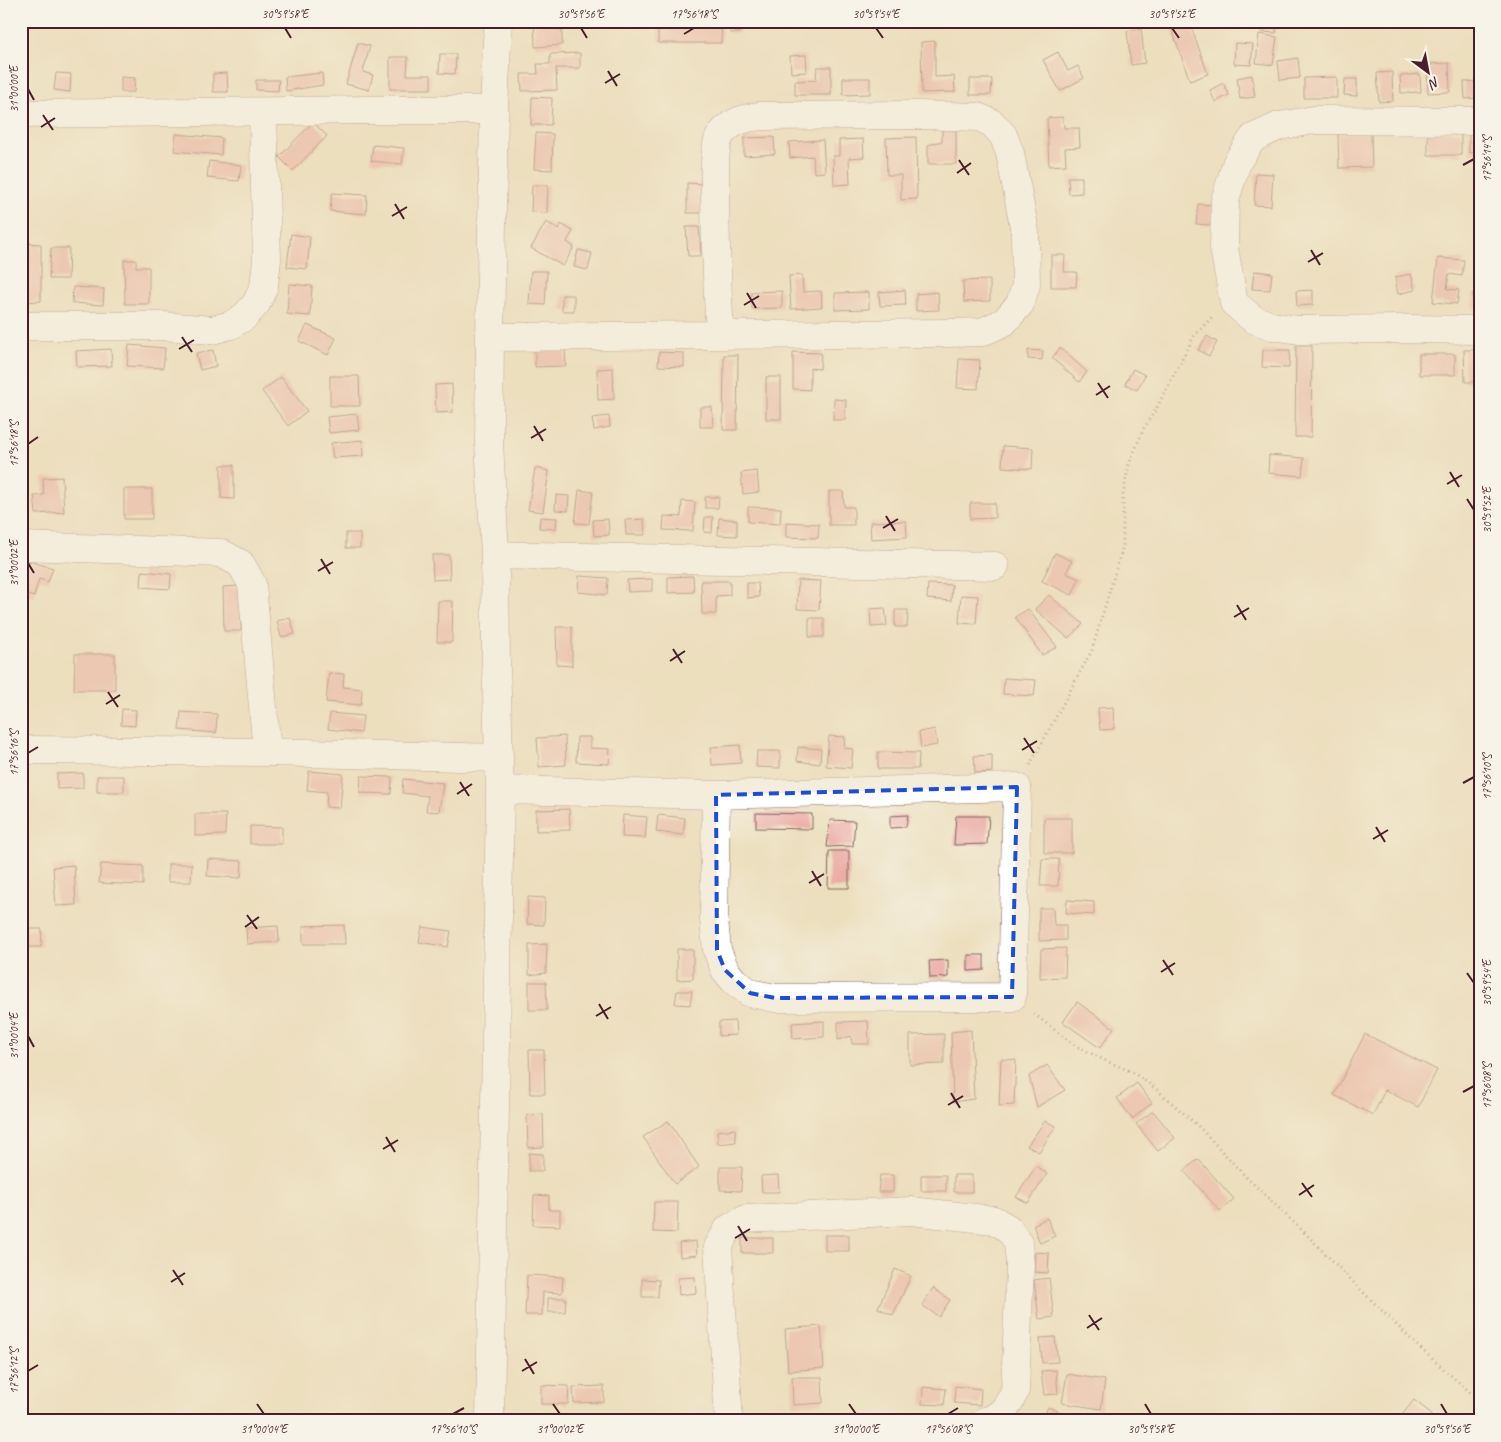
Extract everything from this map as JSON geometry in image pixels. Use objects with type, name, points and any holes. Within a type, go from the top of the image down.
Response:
[{"type":"street","points":[[490,1421],[500,790],[495,555],[489,442],[494,110],[498,21]]},
{"type":"street","points":[[21,114],[494,110]]},
{"type":"street","points":[[21,326],[163,326],[212,330],[231,325],[244,317],[256,304],[264,286],[267,260],[263,112]]},
{"type":"street","points":[[490,337],[982,332],[1004,322],[1020,304],[1026,284],[1025,232],[1010,153],[1003,134],[992,123],[978,116],[920,114],[760,116],[744,118],[729,126],[719,138],[716,158],[715,225],[720,334]]},
{"type":"street","points":[[1480,121],[1314,120],[1279,126],[1253,138],[1237,162],[1225,200],[1224,248],[1234,303],[1253,320],[1272,326],[1298,330],[1480,330]]},
{"type":"street","points":[[21,546],[221,552],[241,564],[252,584],[267,752]]},
{"type":"street","points":[[495,555],[995,566]]},
{"type":"street","points":[[21,750],[267,752],[498,758]]},
{"type":"street","points":[[500,790],[716,795],[1017,787],[1012,997],[774,998],[750,993],[734,981],[725,970],[717,950],[714,920],[716,795]]},
{"type":"street","points":[[729,1421],[718,1248],[728,1229],[746,1219],[911,1211],[994,1220],[1009,1229],[1018,1243],[1020,1264],[1015,1391],[1006,1409],[990,1420],[985,1421]]},
{"type":"path","points":[[1017,787],[1092,650],[1123,546],[1123,495],[1130,464],[1144,428],[1194,336],[1213,317],[1234,303]]},
{"type":"path","points":[[1012,997],[1074,1044],[1132,1072],[1155,1088],[1199,1127],[1247,1178],[1401,1329],[1480,1401]]},
{"type":"highlighted area","points":[[1017,787],[1012,997],[775,998],[750,993],[725,970],[717,950],[716,795]]},
{"type":"building","points":[[534,21],[562,21],[562,45],[535,47]]},
{"type":"building","points":[[658,21],[722,21],[721,43],[658,43]]},
{"type":"building","points":[[729,21],[739,21],[740,33],[731,33]]},
{"type":"building","points":[[1262,22],[1277,23],[1276,33],[1261,32]]},
{"type":"building","points":[[1190,24],[1208,74],[1190,81],[1172,30]]},
{"type":"building","points":[[1141,29],[1145,63],[1131,65],[1127,31]]},
{"type":"building","points":[[1259,34],[1277,37],[1273,65],[1256,63]]},
{"type":"building","points":[[935,41],[935,77],[954,76],[955,92],[922,93],[921,42]]},
{"type":"building","points":[[358,43],[370,46],[363,72],[373,75],[369,90],[346,84]]},
{"type":"building","points":[[1235,43],[1253,44],[1251,65],[1234,64]]},
{"type":"building","points":[[1058,52],[1068,71],[1078,66],[1084,78],[1060,91],[1043,60]]},
{"type":"building","points":[[580,53],[580,68],[556,68],[557,90],[522,91],[521,74],[538,74],[537,64],[550,64],[550,54]]},
{"type":"building","points":[[440,54],[456,54],[455,74],[439,73]]},
{"type":"building","points":[[806,55],[807,72],[791,73],[790,56]]},
{"type":"building","points":[[390,57],[408,57],[407,75],[431,75],[431,89],[390,89]]},
{"type":"building","points":[[1298,58],[1300,78],[1280,80],[1278,61]]},
{"type":"building","points":[[1449,63],[1450,92],[1428,93],[1427,64]]},
{"type":"building","points":[[817,67],[831,67],[831,95],[795,95],[795,81],[816,80]]},
{"type":"building","points":[[1392,72],[1393,101],[1379,102],[1377,73]]},
{"type":"building","points":[[56,73],[71,74],[70,92],[54,90]]},
{"type":"building","points":[[227,73],[228,92],[213,92],[213,74]]},
{"type":"building","points":[[322,73],[323,85],[286,91],[285,77]]},
{"type":"building","points":[[1420,74],[1421,92],[1401,93],[1400,76]]},
{"type":"building","points":[[1252,75],[1255,97],[1240,99],[1237,78]]},
{"type":"building","points":[[121,77],[135,78],[134,92],[121,92]]},
{"type":"building","points":[[1337,77],[1337,98],[1304,98],[1304,78]]},
{"type":"building","points":[[843,78],[870,78],[870,94],[843,95]]},
{"type":"building","points":[[970,79],[992,79],[991,95],[970,95]]},
{"type":"building","points":[[1345,79],[1357,79],[1357,96],[1344,95]]},
{"type":"building","points":[[256,80],[279,80],[278,91],[256,90]]},
{"type":"building","points":[[1480,81],[1480,98],[1465,99],[1464,82]]},
{"type":"building","points":[[1223,83],[1229,95],[1215,102],[1210,90]]},
{"type":"building","points":[[532,97],[552,98],[551,125],[531,125]]},
{"type":"building","points":[[1063,117],[1064,128],[1079,128],[1080,147],[1065,148],[1066,165],[1049,166],[1047,118]]},
{"type":"building","points":[[313,122],[327,136],[293,171],[279,157]]},
{"type":"building","points":[[942,129],[956,129],[956,164],[928,164],[928,145],[942,141]]},
{"type":"building","points":[[1428,131],[1461,132],[1461,155],[1428,155]]},
{"type":"building","points":[[536,133],[553,134],[552,170],[534,169]]},
{"type":"building","points":[[1371,133],[1372,167],[1339,168],[1338,134]]},
{"type":"building","points":[[176,134],[222,138],[221,155],[174,151]]},
{"type":"building","points":[[1469,134],[1480,134],[1480,152],[1469,153]]},
{"type":"building","points":[[774,137],[775,154],[744,156],[744,138]]},
{"type":"building","points":[[916,137],[917,199],[901,200],[901,175],[887,175],[886,138]]},
{"type":"building","points":[[863,139],[864,157],[849,158],[850,184],[834,185],[833,156],[839,156],[839,140]]},
{"type":"building","points":[[823,140],[825,172],[814,173],[813,156],[790,158],[789,142]]},
{"type":"building","points":[[373,145],[404,148],[402,164],[371,161]]},
{"type":"building","points":[[209,161],[241,165],[239,181],[207,178]]},
{"type":"building","points":[[1256,173],[1273,174],[1271,206],[1254,205]]},
{"type":"building","points":[[1068,177],[1082,177],[1082,193],[1069,194]]},
{"type":"building","points":[[687,183],[703,184],[702,213],[687,213]]},
{"type":"building","points":[[532,185],[548,185],[547,213],[531,212]]},
{"type":"building","points":[[332,193],[367,195],[366,214],[330,211]]},
{"type":"building","points":[[1198,204],[1212,205],[1210,225],[1196,224]]},
{"type":"building","points":[[546,222],[559,229],[561,224],[573,231],[567,242],[574,247],[563,266],[531,248]]},
{"type":"building","points":[[686,227],[699,227],[701,256],[688,256]]},
{"type":"building","points":[[291,234],[310,237],[307,269],[287,267]]},
{"type":"building","points":[[21,243],[41,244],[41,301],[21,302]]},
{"type":"building","points":[[51,248],[69,248],[68,279],[49,279]]},
{"type":"building","points":[[578,250],[592,253],[588,270],[574,267]]},
{"type":"building","points":[[1051,255],[1065,255],[1064,272],[1077,272],[1076,287],[1051,287]]},
{"type":"building","points":[[1438,258],[1464,260],[1462,276],[1449,274],[1447,289],[1459,290],[1457,304],[1433,302]]},
{"type":"building","points":[[124,260],[136,260],[136,267],[149,267],[149,304],[125,304]]},
{"type":"building","points":[[531,271],[547,271],[545,305],[529,304]]},
{"type":"building","points":[[1254,271],[1272,273],[1270,290],[1252,289]]},
{"type":"building","points":[[1411,274],[1415,290],[1398,294],[1395,277]]},
{"type":"building","points":[[802,275],[803,292],[821,291],[822,307],[791,309],[789,276]]},
{"type":"building","points":[[990,280],[990,301],[964,302],[963,281]]},
{"type":"building","points":[[289,284],[312,286],[310,316],[287,314]]},
{"type":"building","points":[[73,287],[104,289],[103,305],[72,303]]},
{"type":"building","points":[[905,290],[906,305],[880,306],[879,292]]},
{"type":"building","points":[[1313,290],[1313,305],[1297,306],[1296,291]]},
{"type":"building","points":[[782,291],[782,308],[752,309],[751,292]]},
{"type":"building","points":[[869,292],[869,309],[835,310],[835,293]]},
{"type":"building","points":[[938,292],[939,310],[916,311],[916,294]]},
{"type":"building","points":[[1473,293],[1480,294],[1480,310],[1473,310]]},
{"type":"building","points":[[562,295],[574,295],[574,311],[562,311]]},
{"type":"building","points":[[307,325],[336,338],[328,355],[299,341]]},
{"type":"building","points":[[1207,336],[1217,342],[1209,356],[1198,350]]},
{"type":"building","points":[[129,345],[165,348],[163,368],[127,366]]},
{"type":"building","points":[[1296,346],[1312,346],[1311,437],[1295,437]]},
{"type":"building","points":[[1060,348],[1087,372],[1079,382],[1052,358]]},
{"type":"building","points":[[111,349],[112,366],[77,367],[76,351]]},
{"type":"building","points":[[565,349],[566,366],[535,367],[535,350]]},
{"type":"building","points":[[213,350],[216,366],[200,370],[196,353]]},
{"type":"building","points":[[1028,350],[1043,351],[1042,360],[1028,359]]},
{"type":"building","points":[[1263,350],[1290,350],[1289,368],[1262,367]]},
{"type":"building","points":[[1464,350],[1480,350],[1480,367],[1477,367],[1478,382],[1465,382]]},
{"type":"building","points":[[659,352],[684,353],[684,367],[658,366]]},
{"type":"building","points":[[793,352],[821,353],[820,369],[810,368],[810,390],[793,389]]},
{"type":"building","points":[[1419,354],[1455,354],[1455,375],[1419,375]]},
{"type":"building","points":[[724,355],[738,355],[737,430],[723,430]]},
{"type":"building","points":[[959,359],[980,360],[978,389],[957,388]]},
{"type":"building","points":[[613,368],[614,399],[598,400],[597,369]]},
{"type":"building","points":[[1133,369],[1145,375],[1137,390],[1125,384]]},
{"type":"building","points":[[330,376],[359,376],[360,406],[330,406]]},
{"type":"building","points":[[281,377],[307,411],[288,426],[262,391]]},
{"type":"building","points":[[766,377],[781,377],[781,419],[766,419]]},
{"type":"building","points":[[452,384],[453,412],[436,413],[435,385]]},
{"type":"building","points":[[834,399],[846,400],[845,420],[833,420]]},
{"type":"building","points":[[700,407],[712,407],[713,427],[700,427]]},
{"type":"building","points":[[357,414],[359,430],[329,433],[327,417]]},
{"type":"building","points":[[609,416],[610,427],[594,430],[592,418]]},
{"type":"building","points":[[362,440],[363,456],[333,458],[331,443]]},
{"type":"building","points":[[1003,446],[1033,448],[1032,469],[1002,467]]},
{"type":"building","points":[[1269,455],[1304,458],[1302,476],[1268,473]]},
{"type":"building","points":[[221,465],[234,465],[234,499],[221,498]]},
{"type":"building","points":[[535,468],[549,471],[543,512],[528,510]]},
{"type":"building","points":[[757,471],[759,492],[743,494],[741,473]]},
{"type":"building","points":[[62,477],[64,512],[36,514],[34,496],[44,495],[43,478]]},
{"type":"building","points":[[124,489],[152,489],[152,519],[124,519]]},
{"type":"building","points":[[579,490],[593,492],[589,524],[575,523]]},
{"type":"building","points":[[829,491],[843,491],[844,507],[854,507],[854,525],[829,525]]},
{"type":"building","points":[[556,495],[569,496],[568,511],[555,510]]},
{"type":"building","points":[[705,497],[719,497],[718,508],[705,508]]},
{"type":"building","points":[[682,501],[695,502],[693,531],[663,530],[664,516],[681,517]]},
{"type":"building","points":[[970,503],[995,503],[995,518],[970,519]]},
{"type":"building","points":[[748,507],[781,508],[780,524],[748,522]]},
{"type":"building","points":[[540,517],[557,518],[556,529],[539,528]]},
{"type":"building","points":[[705,517],[713,517],[712,533],[704,532]]},
{"type":"building","points":[[719,518],[737,520],[737,536],[718,535]]},
{"type":"building","points":[[608,519],[609,535],[594,536],[593,520]]},
{"type":"building","points":[[644,519],[645,535],[626,535],[625,520]]},
{"type":"building","points":[[906,521],[907,537],[871,539],[870,522]]},
{"type":"building","points":[[786,522],[819,524],[818,538],[786,537]]},
{"type":"building","points":[[346,533],[360,533],[360,548],[346,548]]},
{"type":"building","points":[[1055,553],[1072,561],[1066,573],[1079,579],[1072,595],[1042,581]]},
{"type":"building","points":[[432,555],[449,555],[450,579],[433,580]]},
{"type":"building","points":[[28,561],[53,568],[48,582],[39,579],[34,597],[21,593],[21,584]]},
{"type":"building","points":[[142,571],[171,574],[170,589],[141,587]]},
{"type":"building","points":[[579,576],[608,578],[607,595],[578,592]]},
{"type":"building","points":[[693,576],[694,592],[668,593],[668,577]]},
{"type":"building","points":[[652,579],[652,591],[628,592],[627,580]]},
{"type":"building","points":[[798,580],[821,581],[819,610],[797,609]]},
{"type":"building","points":[[701,581],[730,581],[730,595],[716,596],[716,614],[702,614]]},
{"type":"building","points":[[747,583],[758,583],[759,597],[747,598]]},
{"type":"building","points":[[928,584],[952,585],[951,601],[927,599]]},
{"type":"building","points":[[241,586],[241,631],[224,631],[223,587]]},
{"type":"building","points":[[961,595],[978,596],[976,624],[959,623]]},
{"type":"building","points":[[1049,595],[1083,624],[1068,638],[1035,609]]},
{"type":"building","points":[[438,601],[453,601],[452,642],[437,642]]},
{"type":"building","points":[[885,608],[887,626],[871,627],[870,609]]},
{"type":"building","points":[[1028,609],[1057,647],[1042,655],[1015,617]]},
{"type":"building","points":[[895,610],[908,610],[907,627],[895,627]]},
{"type":"building","points":[[290,618],[295,634],[281,637],[277,621]]},
{"type":"building","points":[[809,618],[824,618],[824,637],[809,637]]},
{"type":"building","points":[[556,627],[572,627],[572,666],[557,665]]},
{"type":"building","points":[[75,654],[115,654],[115,690],[74,690]]},
{"type":"building","points":[[329,673],[344,674],[343,687],[362,689],[361,705],[326,702]]},
{"type":"building","points":[[1004,678],[1036,680],[1034,696],[1003,694]]},
{"type":"building","points":[[1113,707],[1114,729],[1100,730],[1098,708]]},
{"type":"building","points":[[122,709],[136,710],[135,726],[121,725]]},
{"type":"building","points":[[181,712],[217,714],[216,733],[179,730]]},
{"type":"building","points":[[330,713],[363,716],[361,733],[328,729]]},
{"type":"building","points":[[935,729],[937,745],[921,748],[919,732]]},
{"type":"building","points":[[565,736],[566,765],[539,767],[537,738]]},
{"type":"building","points":[[829,736],[845,737],[844,748],[853,749],[851,768],[826,766]]},
{"type":"building","points":[[577,737],[590,737],[590,748],[610,749],[609,764],[576,762]]},
{"type":"building","points":[[740,745],[741,763],[712,765],[711,747]]},
{"type":"building","points":[[798,747],[821,749],[820,764],[797,761]]},
{"type":"building","points":[[757,751],[780,751],[780,768],[756,767]]},
{"type":"building","points":[[878,752],[919,753],[918,769],[878,769]]},
{"type":"building","points":[[992,755],[992,772],[975,773],[974,756]]},
{"type":"building","points":[[309,771],[343,774],[340,808],[326,807],[327,792],[307,790]]},
{"type":"building","points":[[83,773],[83,788],[57,789],[57,774]]},
{"type":"building","points":[[97,776],[124,776],[124,792],[97,792]]},
{"type":"building","points":[[361,776],[392,777],[391,794],[360,793]]},
{"type":"building","points":[[403,779],[443,783],[439,812],[426,811],[428,796],[402,793]]},
{"type":"building","points":[[569,809],[570,830],[536,831],[536,810]]},
{"type":"building","points":[[756,813],[812,814],[812,829],[756,828]]},
{"type":"building","points":[[195,814],[226,814],[225,835],[195,836]]},
{"type":"building","points":[[623,815],[647,817],[645,838],[622,837]]},
{"type":"building","points":[[658,815],[685,818],[683,835],[656,832]]},
{"type":"building","points":[[908,815],[906,827],[890,828],[890,816]]},
{"type":"building","points":[[956,816],[989,816],[987,844],[954,845]]},
{"type":"building","points":[[1044,818],[1072,818],[1072,853],[1044,853]]},
{"type":"building","points":[[830,820],[855,821],[853,846],[827,847]]},
{"type":"building","points":[[250,826],[282,827],[282,844],[250,844]]},
{"type":"building","points":[[829,851],[849,851],[849,888],[828,888]]},
{"type":"building","points":[[208,859],[242,861],[241,878],[207,876]]},
{"type":"building","points":[[1042,859],[1059,859],[1058,886],[1040,886]]},
{"type":"building","points":[[101,864],[143,866],[143,885],[99,883]]},
{"type":"building","points":[[168,864],[192,864],[191,882],[168,882]]},
{"type":"building","points":[[74,865],[76,905],[56,906],[53,867]]},
{"type":"building","points":[[528,897],[545,898],[544,925],[527,924]]},
{"type":"building","points":[[1067,900],[1094,902],[1094,915],[1066,913]]},
{"type":"building","points":[[1039,908],[1053,908],[1054,925],[1066,925],[1066,940],[1039,941]]},
{"type":"building","points":[[344,925],[345,944],[303,944],[303,926]]},
{"type":"building","points":[[278,926],[279,942],[247,944],[246,928]]},
{"type":"building","points":[[422,927],[451,931],[448,947],[419,942]]},
{"type":"building","points":[[21,929],[42,929],[41,947],[21,947]]},
{"type":"building","points":[[547,944],[546,973],[529,975],[529,945]]},
{"type":"building","points":[[1066,948],[1065,977],[1040,978],[1041,949]]},
{"type":"building","points":[[677,949],[693,950],[693,979],[677,980]]},
{"type":"building","points":[[968,955],[984,955],[984,970],[968,971]]},
{"type":"building","points":[[948,960],[948,977],[930,978],[929,961]]},
{"type":"building","points":[[529,982],[546,982],[547,1010],[529,1010]]},
{"type":"building","points":[[677,991],[692,991],[690,1005],[675,1004]]},
{"type":"building","points":[[1077,1002],[1114,1028],[1100,1048],[1063,1022]]},
{"type":"building","points":[[735,1021],[736,1035],[719,1036],[719,1022]]},
{"type":"building","points":[[824,1021],[824,1037],[793,1039],[792,1023]]},
{"type":"building","points":[[868,1021],[869,1044],[852,1044],[851,1036],[838,1040],[838,1022]]},
{"type":"building","points":[[971,1030],[974,1099],[953,1102],[951,1032]]},
{"type":"building","points":[[944,1034],[944,1064],[910,1065],[910,1035]]},
{"type":"building","points":[[1365,1034],[1437,1070],[1418,1107],[1385,1090],[1373,1115],[1334,1095]]},
{"type":"building","points":[[529,1050],[544,1050],[545,1094],[530,1094]]},
{"type":"building","points":[[1001,1059],[1016,1060],[1014,1105],[999,1106]]},
{"type":"building","points":[[1047,1065],[1065,1090],[1037,1107],[1029,1076]]},
{"type":"building","points":[[1137,1083],[1152,1103],[1132,1119],[1117,1098]]},
{"type":"building","points":[[1153,1111],[1175,1138],[1158,1151],[1136,1124]]},
{"type":"building","points":[[543,1114],[544,1147],[528,1148],[527,1115]]},
{"type":"building","points":[[668,1121],[699,1167],[675,1184],[643,1137]]},
{"type":"building","points":[[1045,1121],[1056,1126],[1039,1152],[1027,1146]]},
{"type":"building","points":[[735,1129],[736,1142],[718,1144],[717,1131]]},
{"type":"building","points":[[529,1153],[543,1154],[543,1171],[529,1171]]},
{"type":"building","points":[[1198,1159],[1234,1199],[1220,1211],[1184,1171]]},
{"type":"building","points":[[1036,1166],[1047,1174],[1028,1203],[1016,1197]]},
{"type":"building","points":[[720,1167],[742,1167],[741,1191],[720,1190]]},
{"type":"building","points":[[778,1175],[779,1192],[762,1192],[761,1176]]},
{"type":"building","points":[[880,1175],[893,1175],[893,1192],[878,1192]]},
{"type":"building","points":[[921,1175],[946,1175],[946,1191],[921,1191]]},
{"type":"building","points":[[954,1175],[972,1175],[972,1192],[954,1192]]},
{"type":"building","points":[[534,1195],[549,1196],[549,1210],[560,1210],[560,1226],[533,1225]]},
{"type":"building","points":[[654,1202],[678,1202],[677,1233],[653,1232]]},
{"type":"building","points":[[1047,1218],[1055,1236],[1040,1243],[1033,1225]]},
{"type":"building","points":[[825,1235],[849,1235],[849,1251],[825,1251]]},
{"type":"building","points":[[742,1238],[773,1238],[773,1253],[742,1253]]},
{"type":"building","points":[[696,1241],[697,1255],[680,1257],[679,1243]]},
{"type":"building","points":[[1035,1252],[1049,1253],[1048,1273],[1034,1272]]},
{"type":"building","points":[[895,1269],[911,1276],[893,1315],[878,1308]]},
{"type":"building","points":[[527,1275],[563,1277],[562,1293],[543,1292],[542,1315],[525,1315]]},
{"type":"building","points":[[695,1277],[696,1293],[679,1295],[678,1278]]},
{"type":"building","points":[[1049,1278],[1054,1317],[1039,1319],[1034,1280]]},
{"type":"building","points":[[642,1279],[659,1280],[658,1297],[642,1297]]},
{"type":"building","points":[[933,1288],[950,1300],[939,1317],[922,1305]]},
{"type":"building","points":[[548,1298],[566,1298],[565,1312],[548,1312]]},
{"type":"building","points":[[821,1326],[824,1368],[788,1371],[785,1329]]},
{"type":"building","points":[[1055,1337],[1058,1362],[1042,1363],[1040,1338]]},
{"type":"building","points":[[1056,1370],[1058,1394],[1044,1395],[1041,1371]]},
{"type":"building","points":[[1067,1374],[1105,1380],[1101,1409],[1062,1403]]},
{"type":"building","points":[[792,1377],[822,1377],[823,1403],[793,1405]]},
{"type":"building","points":[[541,1385],[569,1386],[568,1404],[541,1404]]},
{"type":"building","points":[[604,1386],[604,1402],[574,1403],[573,1387]]},
{"type":"building","points":[[955,1386],[981,1389],[980,1405],[954,1403]]},
{"type":"building","points":[[923,1387],[946,1389],[944,1405],[922,1404]]},
{"type":"building","points":[[1414,1400],[1432,1414],[1427,1421],[1397,1421]]},
{"type":"building","points":[[1048,1407],[1080,1421],[1042,1421]]}]
